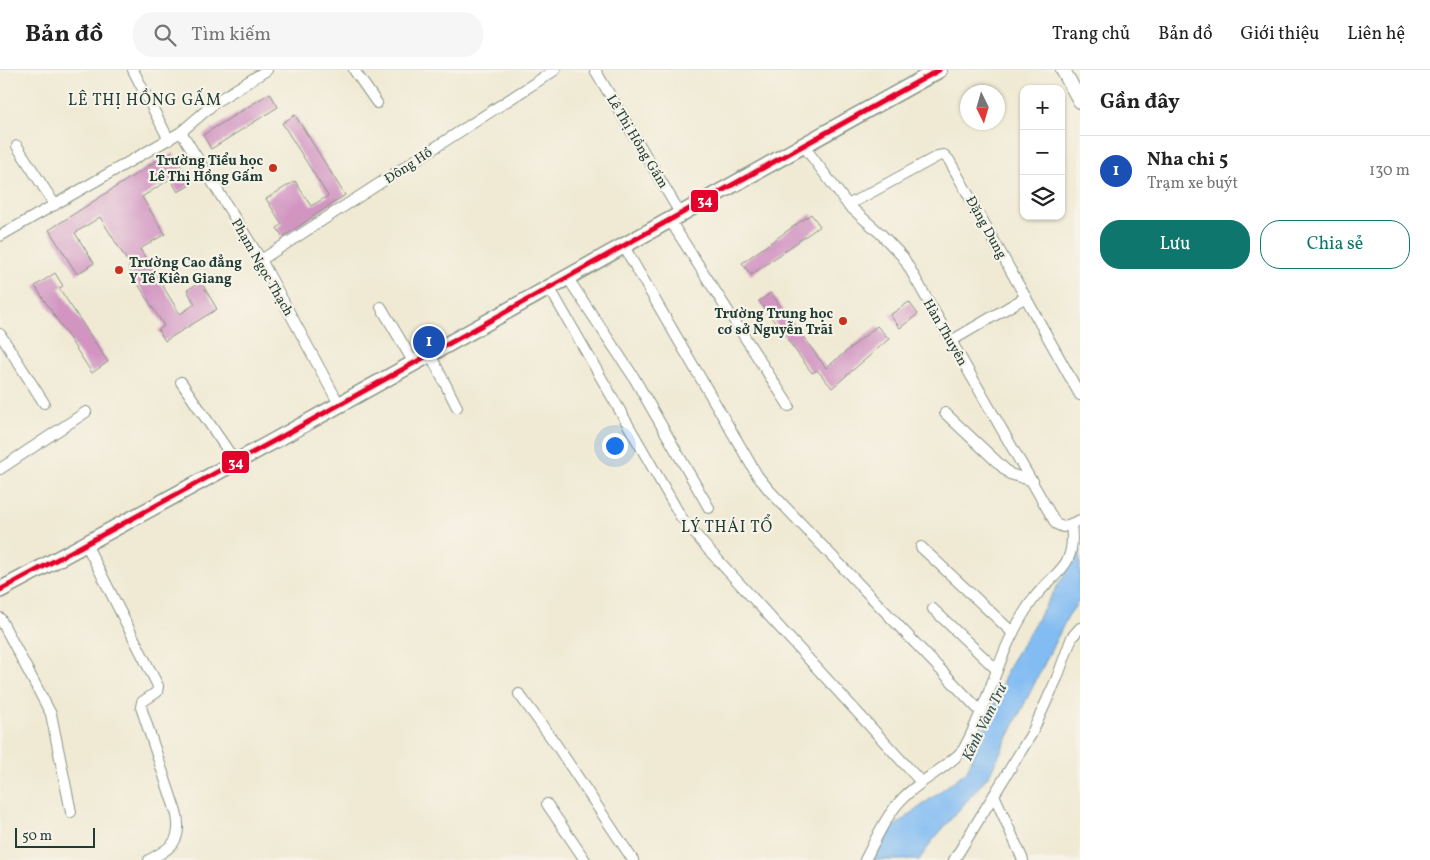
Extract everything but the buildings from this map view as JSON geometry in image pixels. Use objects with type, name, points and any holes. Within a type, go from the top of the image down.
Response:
[{"type":"main road","points":[[0,590],[414,363],[939,70]]},
{"type":"street","points":[[134,70],[138,82],[169,140]]},
{"type":"street","points":[[0,236],[182,132],[217,101],[267,70]]},
{"type":"street","points":[[354,70],[377,103]]},
{"type":"street","name":"Đông Hồ","points":[[261,260],[555,70]]},
{"type":"street","name":"Lê Thị Hồng Gấm","points":[[595,70],[675,216],[788,406]]},
{"type":"street","points":[[1063,70],[1080,101]]},
{"type":"street","name":"Phạm Ngọc Thạch","points":[[182,132],[261,260],[339,404]]},
{"type":"street","name":"Hàn Thuyên","points":[[803,145],[848,205],[893,245],[903,257],[1056,524],[1063,526],[1075,522]]},
{"type":"street","points":[[17,146],[55,205]]},
{"type":"street","name":"Đặng Dung","points":[[848,205],[944,155],[949,160],[1080,395]]},
{"type":"street","points":[[623,245],[763,482],[981,712]]},
{"type":"street","points":[[566,278],[633,376],[710,508]]},
{"type":"street","points":[[549,287],[682,517],[706,547],[922,782]]},
{"type":"street","points":[[951,341],[1026,297]]},
{"type":"street","points":[[381,307],[414,363]]},
{"type":"street","points":[[0,334],[44,403]]},
{"type":"street","points":[[430,354],[458,407]]},
{"type":"street","points":[[181,382],[235,462]]},
{"type":"street","points":[[0,469],[86,412]]},
{"type":"street","points":[[945,413],[1010,474],[1033,482]]},
{"type":"street","points":[[865,860],[888,816],[902,798],[955,759],[963,750],[981,712],[1013,633],[1031,602],[1067,563],[1075,522]]},
{"type":"street","points":[[86,544],[158,686],[157,692],[142,702],[141,708],[177,815],[180,830],[176,840],[156,858]]},
{"type":"street","points":[[922,546],[1013,633]]},
{"type":"street","points":[[932,609],[997,670]]},
{"type":"street","points":[[0,618],[51,714],[70,812]]},
{"type":"street","points":[[954,860],[995,797],[1032,733],[1057,678],[1072,637],[1080,628]]},
{"type":"street","points":[[518,694],[555,743],[633,860]]},
{"type":"street","points":[[995,797],[1023,860]]},
{"type":"street","points":[[547,804],[585,860]]},
{"type":"water","points":[[1080,549],[1080,600],[1068,616],[989,775],[933,840],[919,860],[874,860],[887,832],[967,771],[1010,664]]},
{"type":"transit line","name":"34","points":[[0,590],[353,397],[939,70]]},
{"type":"place","name":"Trường Tiểu học Lê Thị Hồng Gấm","points":[[273,168]]},
{"type":"place","name":"Trường Cao đẳng Y Tế Kiên Giang","points":[[119,270]]},
{"type":"place","name":"Trường Trung học cơ sở Nguyễn Trãi","points":[[843,321]]},
{"type":"place","name":"Nha chi 5","points":[[429,342]]},
{"type":"district","name":"LÊ THỊ HỒNG GẤM","points":[[145,99]]},
{"type":"district","name":"LÝ THÁI TỔ","points":[[727,526]]},
{"type":"water label","name":"Kênh Vàm Trư","points":[[984,722]]}]
